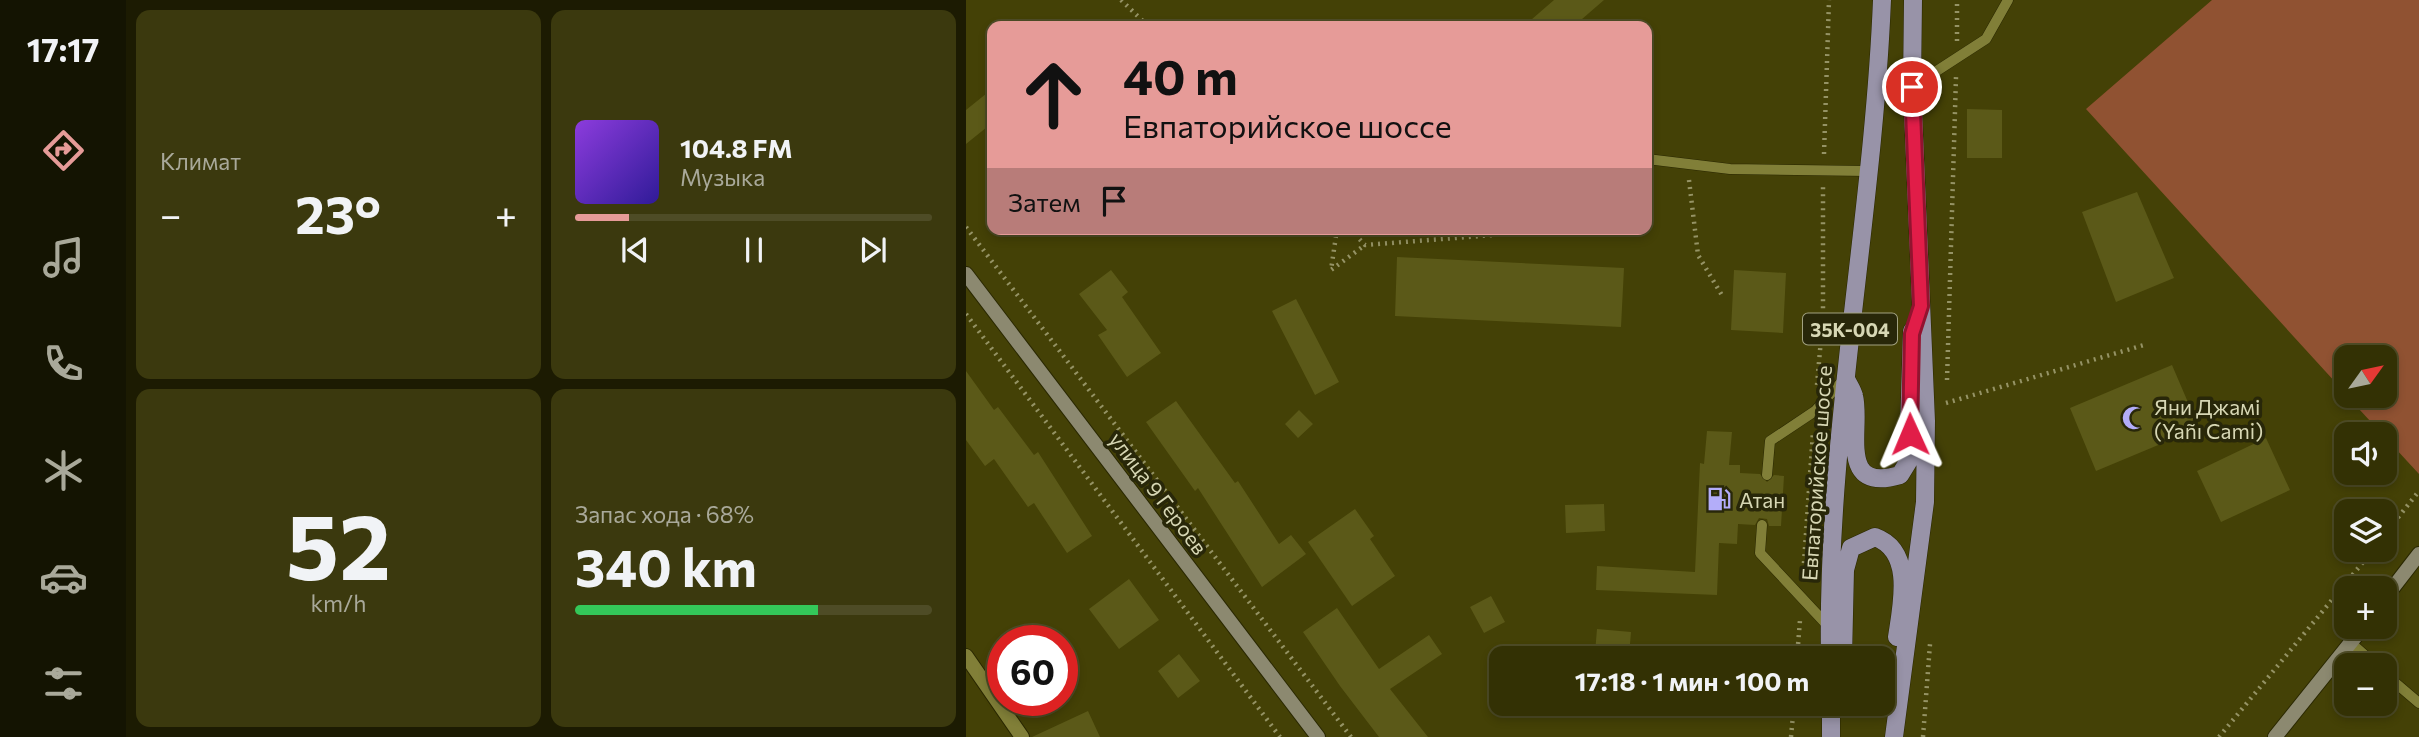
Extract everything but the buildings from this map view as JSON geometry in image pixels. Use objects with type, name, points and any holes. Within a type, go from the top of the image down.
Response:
[{"type":"main road","name":"Евпаторийское шоссе","points":[[1830,646],[1836,465],[1878,82],[1882,0]]},
{"type":"main road","name":"35К-004","points":[[1895,732],[1926,502],[1926,421],[1912,87],[1913,0]]},
{"type":"main road","points":[[1845,378],[1854,394],[1853,448],[1857,463],[1872,476],[1885,479],[1900,475],[1908,462],[1912,334],[1921,306]]},
{"type":"main road","points":[[1843,646],[1844,570],[1851,548],[1875,537],[1888,541],[1900,561],[1902,583],[1895,653]]},
{"type":"main road","points":[[1831,737],[1832,716]]},
{"type":"street","name":"улица 9 Героев","points":[[966,274],[1318,737]]},
{"type":"street","points":[[2397,582],[2419,554]]},
{"type":"street","points":[[2275,737],[2354,639]]},
{"type":"street","points":[[966,656],[1022,737]]},
{"type":"lane","points":[[1912,87],[1986,39],[2008,0]]},
{"type":"lane","points":[[1652,160],[1730,169],[1867,171]]},
{"type":"lane","points":[[1767,475],[1770,442],[1815,411],[1845,378]]},
{"type":"lane","points":[[1762,525],[1760,553],[1830,628]]},
{"type":"lane","points":[[2351,643],[2362,653]]},
{"type":"lane","points":[[2397,685],[2419,704]]},
{"type":"path","points":[[1121,0],[1143,21]]},
{"type":"path","points":[[1798,646],[1823,316],[1829,0]]},
{"type":"path","points":[[1688,179],[1698,254],[1723,297]]},
{"type":"path","points":[[966,227],[1351,737]]},
{"type":"path","points":[[1336,235],[1331,270],[1365,244],[1493,235]]},
{"type":"path","points":[[1356,235],[1365,244]]},
{"type":"path","points":[[966,314],[1280,737]]},
{"type":"path","points":[[1946,403],[2144,345]]},
{"type":"path","points":[[2397,519],[2419,491]]},
{"type":"path","points":[[2219,737],[2362,562]]},
{"type":"path","points":[[1791,737],[1793,716]]},
{"type":"shaded area","points":[[2212,0],[2419,0],[2419,474],[2397,450],[2397,422],[2371,422],[2358,408],[2398,408],[2398,345],[2334,345],[2334,381],[2086,109]]},
{"type":"place","name":"Яни Джамі (Yañı Cami)","points":[[2134,418]]},
{"type":"place","name":"Атан","points":[[1719,499]]},
{"type":"route","points":[[1910,434],[1912,334],[1921,306],[1912,87]]}]
